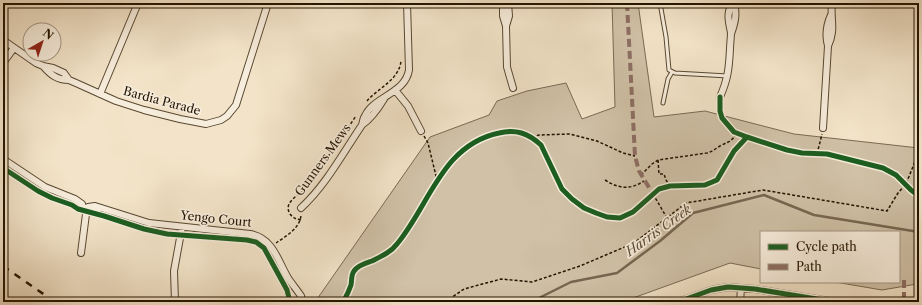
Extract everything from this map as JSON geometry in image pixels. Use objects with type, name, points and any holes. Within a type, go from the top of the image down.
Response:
[{"type":"street","points":[[100,94],[138,3]]},
{"type":"street","name":"Bardia Parade","points":[[3,40],[43,66],[53,68],[64,73],[69,80],[100,94],[144,110],[206,124],[221,120],[232,111],[239,98],[268,3]]},
{"type":"street","name":"Gunners Mews","points":[[301,208],[316,192],[362,125],[369,120],[384,99],[407,79],[409,70],[407,3]]},
{"type":"street","points":[[503,3],[503,16],[506,26],[507,67],[513,88]]},
{"type":"street","points":[[506,26],[509,16],[508,3]]},
{"type":"street","points":[[720,97],[728,76],[731,34],[728,22],[729,9],[733,3]]},
{"type":"street","points":[[822,128],[828,46],[826,30],[831,15],[832,3]]},
{"type":"street","points":[[3,63],[14,48]]},
{"type":"street","points":[[395,90],[408,106],[421,131]]},
{"type":"street","points":[[3,159],[45,187],[75,198],[82,204],[85,210],[85,218],[81,252]]},
{"type":"street","name":"Yengo Court","points":[[85,210],[88,207],[95,206],[149,223],[256,235],[264,239],[271,247],[288,278],[301,296]]},
{"type":"street","points":[[175,302],[174,271],[182,226]]},
{"type":"street","points":[[678,302],[711,290],[728,287],[835,302]]},
{"type":"street","points":[[740,302],[741,288]]},
{"type":"lane","points":[[660,3],[666,37],[668,68],[672,72],[728,76]]},
{"type":"lane","points":[[663,103],[668,80],[672,72]]},
{"type":"path","points":[[364,105],[371,96],[396,75],[401,58]]},
{"type":"path","points":[[301,220],[296,219],[291,215],[288,210],[289,203],[308,186],[357,114]]},
{"type":"path","points":[[730,127],[734,132],[740,134]]},
{"type":"path","points":[[808,153],[818,154],[822,128]]},
{"type":"path","points":[[421,131],[428,143],[437,180]]},
{"type":"path","points":[[530,136],[570,134],[597,141],[623,154],[635,156]]},
{"type":"path","points":[[641,175],[658,160],[712,152],[740,134]]},
{"type":"path","points":[[530,136],[537,142]]},
{"type":"path","points":[[445,302],[464,289],[501,279],[532,282],[580,266],[634,243],[686,203],[763,190],[887,211],[898,193],[906,184],[918,154],[919,145]]},
{"type":"path","points":[[658,160],[659,174],[664,174],[666,180],[664,188]]},
{"type":"path","points":[[432,187],[442,173]]},
{"type":"path","points":[[900,178],[911,190]]},
{"type":"path","points":[[605,180],[614,185],[626,188],[635,186],[644,181]]},
{"type":"path","points":[[648,199],[653,194],[664,188],[677,186]]},
{"type":"path","points":[[653,194],[667,218]]},
{"type":"path","points":[[271,247],[293,230],[301,220],[301,208]]},
{"type":"shaded area","points":[[612,3],[638,3],[654,117],[705,111],[794,134],[919,148],[919,285],[917,284],[882,290],[841,283],[900,283],[900,231],[760,231],[760,269],[730,263],[622,302],[315,302],[430,137],[489,115],[497,101],[527,91],[566,83],[582,119],[615,107]]},
{"type":"waterway","name":"Harris Creek","points":[[531,302],[571,282],[617,273],[660,241],[693,213],[764,195],[814,215],[919,232]]},
{"type":"railway","points":[[3,266],[55,302]]},
{"type":"marked path","points":[[627,3],[635,156],[639,171],[653,194]]},
{"type":"marked path","points":[[904,280],[904,297]]},
{"type":"cycle path","points":[[720,97],[720,111],[722,118],[734,132],[747,137]]},
{"type":"cycle path","points":[[343,302],[351,285],[354,271],[365,263],[383,256],[395,247],[409,228],[439,178],[450,163],[464,150],[480,140],[499,133],[522,133],[536,141],[541,145],[562,189],[584,208],[607,217],[620,218],[633,212],[659,189],[670,186],[705,185],[717,180],[734,151],[747,137],[787,150],[802,153],[827,154],[883,168],[896,175],[919,196]]},
{"type":"cycle path","points":[[3,168],[38,191],[52,198],[72,205],[78,209],[144,229],[167,234],[256,242],[264,248],[287,290],[290,302]]},
{"type":"cycle path","points":[[678,302],[711,290],[728,287],[755,289],[835,302]]}]
